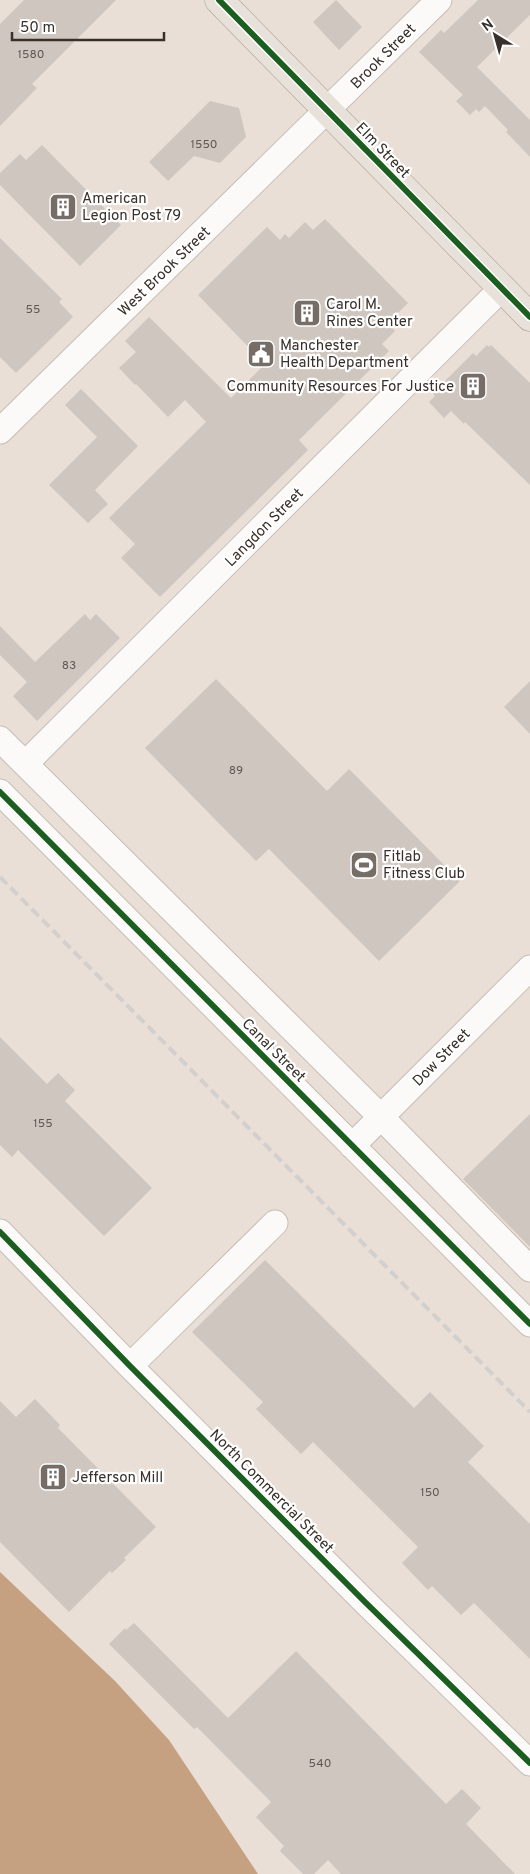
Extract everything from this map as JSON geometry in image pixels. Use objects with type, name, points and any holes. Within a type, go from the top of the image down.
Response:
[{"type":"main road","name":"Elm Street","points":[[219,0],[530,316]]},
{"type":"street","name":"Brook Street","points":[[328,111],[439,0]]},
{"type":"street","name":"West Brook Street","points":[[0,431],[328,111]]},
{"type":"street","name":"Langdon Street","points":[[25,764],[502,288]]},
{"type":"street","name":"Canal Street","points":[[0,739],[382,1118],[530,1269]]},
{"type":"street","name":"Canal Street","points":[[0,792],[530,1324]]},
{"type":"street","name":"Dow Street","points":[[352,1146],[530,968]]},
{"type":"street","points":[[130,1366],[275,1223]]},
{"type":"street","name":"North Commercial Street","points":[[0,1232],[130,1366],[365,1602],[530,1763]]},
{"type":"shaded area","points":[[0,1572],[115,1681],[169,1740],[258,1874],[0,1874]]},
{"type":"building","points":[[24,0],[116,0],[32,84],[37,88],[0,126],[0,24]]},
{"type":"building","points":[[336,0],[362,27],[339,50],[313,22]]},
{"type":"building","points":[[478,0],[530,0],[530,15],[477,67],[530,120],[530,157],[485,106],[479,112],[476,109],[470,115],[456,101],[463,95],[419,52],[441,30],[444,33]]},
{"type":"building","points":[[210,101],[239,108],[246,137],[220,163],[194,156],[168,181],[149,162]]},
{"type":"building","name":"American Legion Post 79","points":[[42,145],[121,225],[80,266],[0,185],[0,173],[20,154],[26,160]]},
{"type":"building","points":[[325,219],[408,303],[388,323],[395,331],[382,344],[389,351],[299,440],[308,450],[160,597],[121,558],[135,544],[109,518],[206,422],[185,400],[168,417],[135,385],[119,368],[136,352],[125,341],[149,317],[231,398],[265,364],[198,295],[267,227],[280,240],[285,234],[289,238],[305,222],[313,230]]},
{"type":"building","points":[[0,238],[62,299],[59,302],[73,317],[16,373],[0,357]]},
{"type":"building","points":[[487,345],[489,347],[491,345],[530,383],[530,485],[465,422],[464,424],[451,411],[444,418],[429,402],[435,396],[433,393],[473,353],[476,356]]},
{"type":"building","points":[[81,389],[138,446],[95,490],[108,504],[88,523],[49,485],[97,437],[65,405]]},
{"type":"building","points":[[85,614],[90,620],[96,614],[120,638],[37,721],[13,696],[27,682],[0,655],[0,626],[35,662]]},
{"type":"building","points":[[216,679],[327,791],[349,769],[460,881],[379,961],[269,849],[256,861],[145,748]]},
{"type":"building","points":[[530,681],[530,734],[504,707]]},
{"type":"building","points":[[0,1037],[47,1084],[58,1073],[75,1090],[65,1101],[152,1188],[104,1236],[18,1150],[12,1157],[0,1145]]},
{"type":"building","points":[[530,1114],[530,1247],[463,1179]]},
{"type":"building","points":[[265,1260],[414,1408],[430,1392],[484,1446],[468,1462],[530,1524],[530,1659],[474,1603],[461,1615],[432,1586],[428,1590],[402,1563],[418,1547],[313,1442],[301,1454],[256,1409],[263,1402],[192,1332]]},
{"type":"building","name":"Jefferson Mill","points":[[35,1399],[60,1425],[58,1428],[156,1527],[124,1558],[126,1560],[112,1573],[110,1571],[69,1612],[0,1542],[0,1401],[16,1417]]},
{"type":"building","points":[[134,1623],[228,1718],[296,1651],[446,1804],[462,1789],[481,1808],[466,1824],[515,1874],[341,1874],[328,1860],[314,1874],[303,1874],[280,1851],[284,1846],[256,1817],[271,1802],[197,1727],[194,1729],[109,1644],[125,1628],[126,1630]]},
{"type":"railway","points":[[0,877],[530,1412]]},
{"type":"cycle path","points":[[219,0],[530,317]]},
{"type":"cycle path","points":[[0,792],[530,1324]]},
{"type":"cycle path","points":[[0,1232],[130,1366],[365,1602],[530,1763]]},
{"type":"place","name":"American Legion Post 79","points":[[63,207]]},
{"type":"place","name":"Carol M. Rines Center","points":[[307,313]]},
{"type":"place","name":"Manchester Health Department","points":[[261,354]]},
{"type":"place","name":"Community Resources For Justice","points":[[473,386]]},
{"type":"place","name":"Fitlab Fitness Club","points":[[364,865]]},
{"type":"place","name":"Jefferson Mill","points":[[53,1477]]}]
